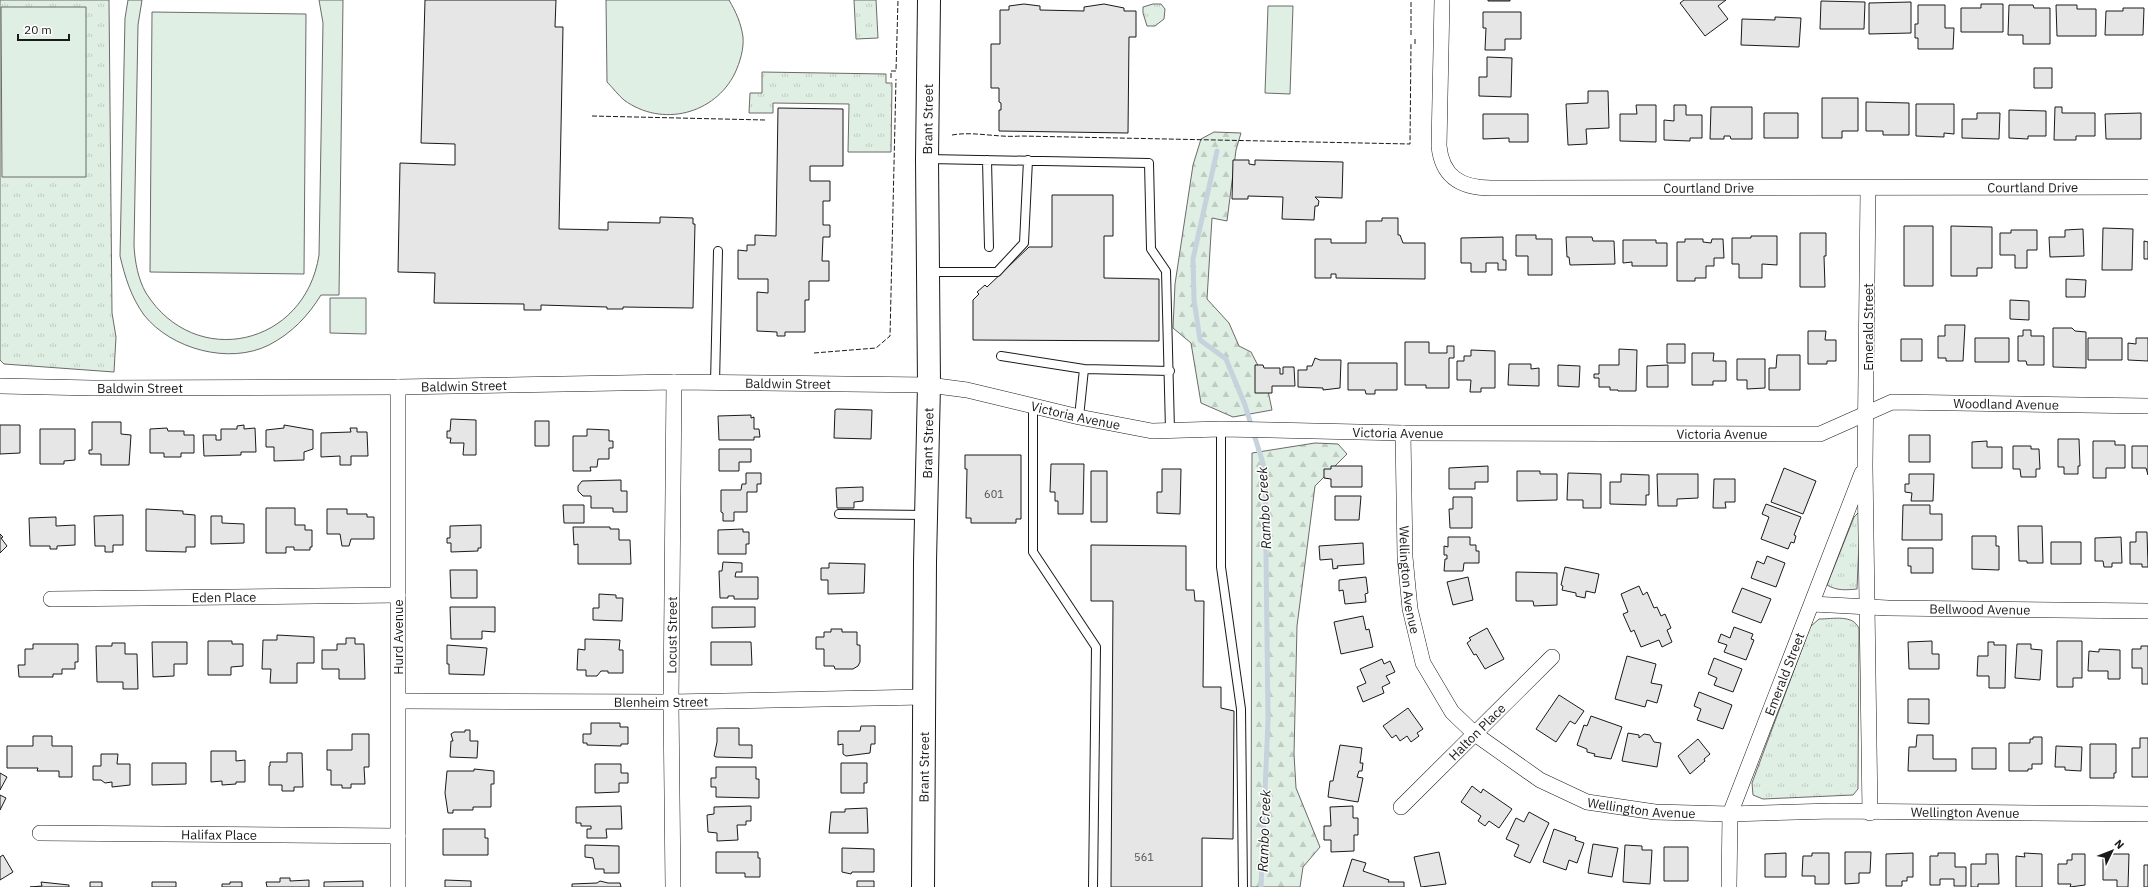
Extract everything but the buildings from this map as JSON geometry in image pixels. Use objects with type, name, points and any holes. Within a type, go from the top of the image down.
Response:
[{"type":"main road","name":"Brant Street","points":[[923,887],[926,516],[929,385],[927,159],[929,0]]},
{"type":"street","name":"Courtland Drive","points":[[1442,0],[1440,159],[1447,172],[1465,186],[1476,188],[2148,187]]},
{"type":"street","name":"Emerald Street","points":[[1868,188],[1867,413],[1865,466],[1870,813]]},
{"type":"street","name":"Baldwin Street","points":[[0,386],[93,388],[398,387],[674,382],[929,385]]},
{"type":"street","name":"Locust Street","points":[[673,887],[671,702],[674,382]]},
{"type":"street","name":"Victoria Avenue","points":[[929,385],[967,390],[1079,417],[1152,431],[1228,429],[1403,433],[1820,434],[1867,413]]},
{"type":"street","name":"Hurd Avenue","points":[[398,387],[398,887]]},
{"type":"street","name":"Woodland Avenue","points":[[1867,413],[1892,402],[2148,406]]},
{"type":"street","name":"Wellington Avenue","points":[[1403,433],[1405,557],[1410,609],[1423,663],[1452,712],[1475,734],[1540,780],[1587,802],[1655,812],[1730,814],[1833,811],[1870,813],[2148,814]]},
{"type":"street","name":"Emerald Street","points":[[1729,887],[1730,814],[1865,466]]},
{"type":"street","name":"Eden Place","points":[[51,599],[398,595]]},
{"type":"street","name":"Bellwood Avenue","points":[[1812,604],[1868,607],[2148,611]]},
{"type":"street","name":"Halton Place","points":[[1401,807],[1552,657]]},
{"type":"street","name":"Blenheim Street","points":[[399,701],[671,702],[924,697]]},
{"type":"street","name":"Halifax Place","points":[[40,833],[398,836]]},
{"type":"lane","points":[[927,159],[1149,163],[1151,249],[1166,271],[1170,371],[1170,430]]},
{"type":"lane","points":[[987,160],[989,247]]},
{"type":"lane","points":[[928,272],[997,272],[1024,244],[1028,160]]},
{"type":"lane","points":[[715,383],[718,251]]},
{"type":"lane","points":[[1001,356],[1084,369],[1170,371]]},
{"type":"lane","points":[[1079,417],[1084,369]]},
{"type":"lane","points":[[1032,406],[1034,552],[1096,647],[1092,887]]},
{"type":"lane","points":[[1228,429],[1220,567],[1241,709],[1243,887]]},
{"type":"lane","points":[[839,514],[926,516]]},
{"type":"green space","points":[[0,0],[109,0],[112,313],[116,337],[114,372],[4,364],[0,360]]},
{"type":"green space","points":[[128,0],[142,0],[138,25],[134,246],[139,276],[146,293],[167,317],[192,333],[219,339],[246,337],[271,328],[293,310],[310,286],[319,255],[323,23],[319,0],[343,0],[339,295],[321,295],[311,310],[299,323],[285,335],[269,345],[253,351],[236,354],[202,350],[185,345],[169,337],[155,327],[144,315],[135,301],[129,287],[120,256],[125,18]]},
{"type":"green space","points":[[606,0],[729,0],[740,22],[743,37],[742,51],[735,73],[726,87],[715,98],[701,107],[671,115],[639,109],[624,100],[607,82]]},
{"type":"green space","points":[[854,0],[876,0],[878,38],[856,39]]},
{"type":"green space","points":[[1153,4],[1161,4],[1165,9],[1164,19],[1155,26],[1147,26],[1143,13],[1143,7]]},
{"type":"green space","points":[[1268,6],[1293,6],[1290,94],[1265,93]]},
{"type":"green space","points":[[1,7],[86,7],[86,177],[2,177]]},
{"type":"green space","points":[[152,12],[306,14],[304,274],[150,272]]},
{"type":"green space","points":[[762,72],[886,74],[886,83],[892,83],[891,152],[848,152],[849,104],[773,103],[773,113],[749,113],[750,93],[762,93]]},
{"type":"green space","points":[[1214,132],[1241,133],[1236,150],[1227,221],[1212,218],[1207,299],[1229,323],[1239,346],[1251,352],[1266,381],[1272,410],[1233,417],[1201,403],[1191,343],[1173,328],[1175,284],[1193,165],[1201,139]]},
{"type":"green space","points":[[330,298],[366,298],[366,334],[330,333]]},
{"type":"green space","points":[[1315,443],[1338,444],[1347,454],[1315,486],[1297,626],[1294,754],[1296,788],[1320,847],[1303,867],[1300,887],[1251,887],[1252,453]]},
{"type":"green space","points":[[1858,513],[1860,520],[1857,589],[1845,590],[1834,588],[1827,585],[1854,517]]},
{"type":"green space","points":[[1819,619],[1848,619],[1853,621],[1859,629],[1858,789],[1853,795],[1763,799],[1753,795],[1752,783],[1810,627]]},
{"type":"waterway","name":"Rambo Creek","points":[[1217,151],[1193,259],[1194,300],[1200,340],[1226,359],[1245,405],[1265,470],[1268,720],[1261,887]]},
{"type":"fence","points":[[891,78],[891,71],[896,71],[898,0]]},
{"type":"fence","points":[[1411,0],[1411,35]]},
{"type":"fence","points":[[1415,37],[1415,44]]},
{"type":"fence","points":[[952,135],[969,134],[1410,144],[1411,43]]},
{"type":"fence","points":[[814,353],[876,348],[890,336],[896,79]]},
{"type":"fence","points":[[592,116],[765,120]]}]
